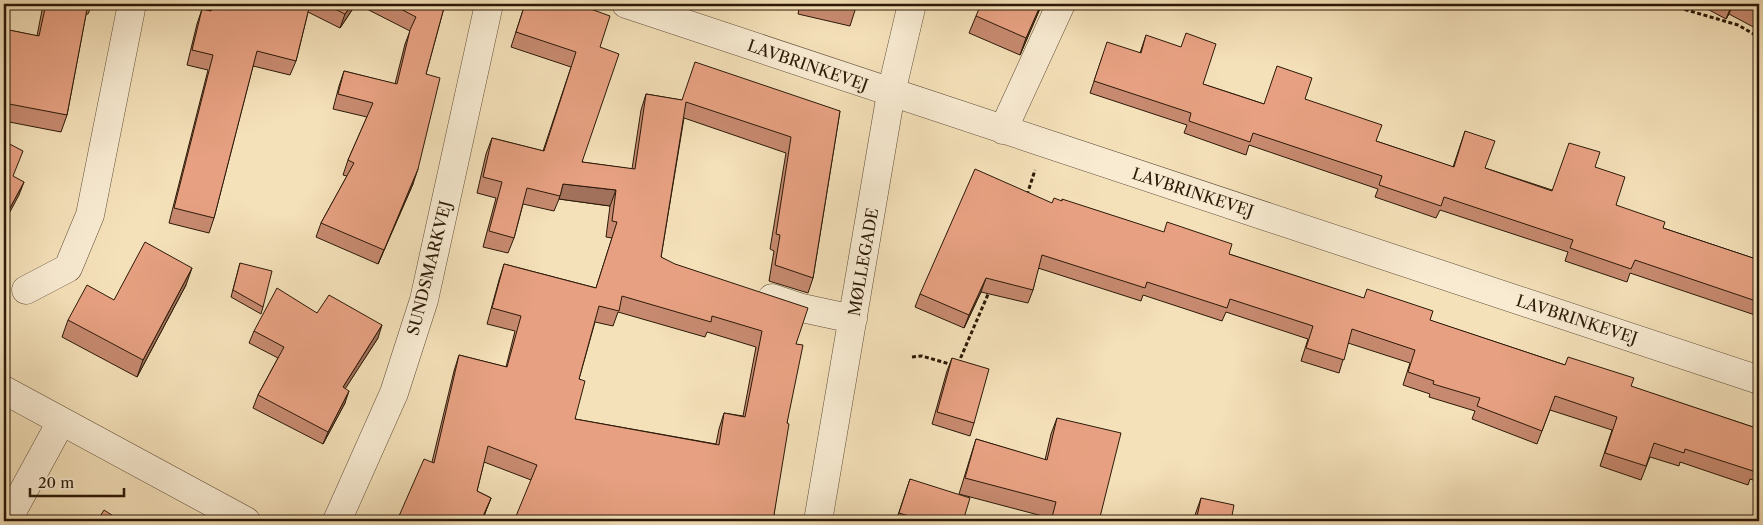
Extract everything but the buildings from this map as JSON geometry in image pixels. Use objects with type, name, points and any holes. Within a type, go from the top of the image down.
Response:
[{"type":"street","points":[[26,290],[68,268],[90,215],[132,4]]},
{"type":"street","name":"SUNDSMARKVEJ","points":[[337,521],[394,393],[424,300],[489,4]]},
{"type":"street","name":"LAVBRINKEVEJ","points":[[626,4],[1759,380]]},
{"type":"street","name":"MØLLEGADE","points":[[818,521],[891,92],[912,4]]},
{"type":"street","points":[[1003,130],[1061,4]]},
{"type":"street","points":[[747,290],[802,308],[853,319]]},
{"type":"street","points":[[4,390],[246,521]]},
{"type":"street","points":[[7,521],[61,422]]},
{"type":"path","points":[[1666,4],[1738,25],[1759,37]]},
{"type":"path","points":[[1738,25],[1742,18]]},
{"type":"path","points":[[1026,198],[1044,143]]},
{"type":"path","points":[[957,367],[991,288]]},
{"type":"path","points":[[912,357],[922,356],[965,369]]}]
